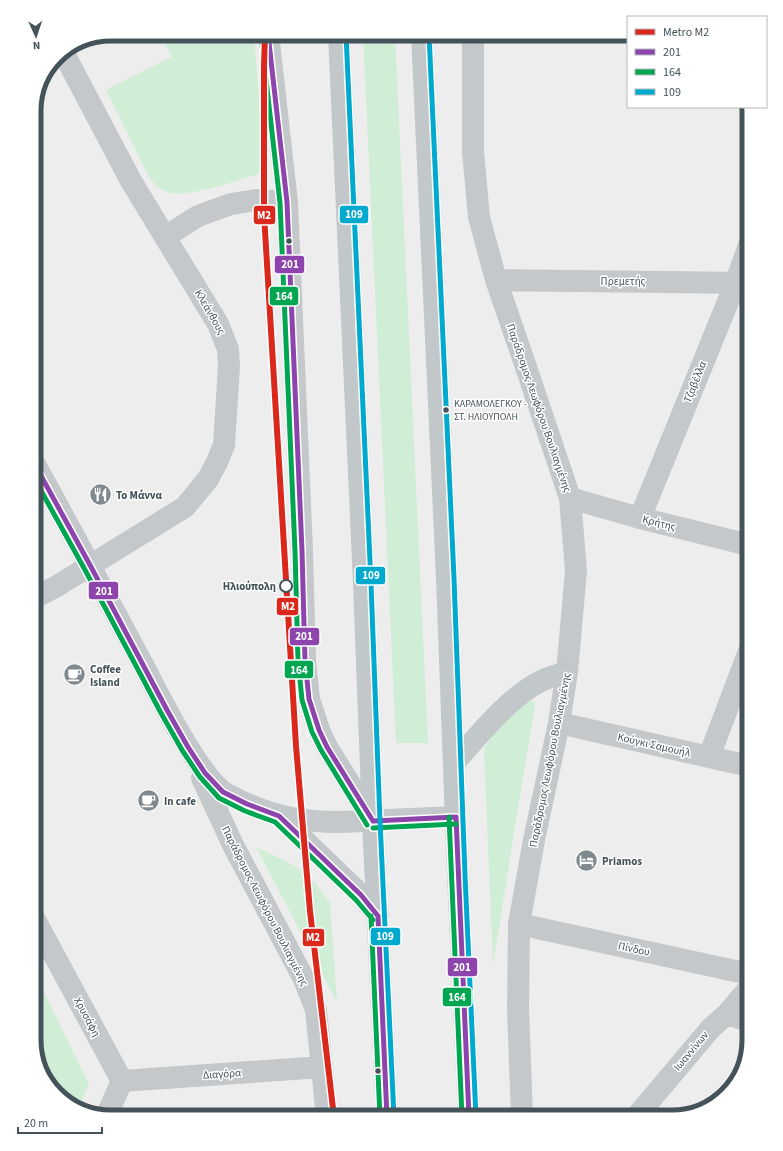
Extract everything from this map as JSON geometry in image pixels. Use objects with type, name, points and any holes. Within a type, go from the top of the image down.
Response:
[{"type":"main road","points":[[338,41],[387,1110]]},
{"type":"main road","points":[[422,41],[447,578],[469,1110]]},
{"type":"main road","points":[[454,763],[498,716],[520,696],[541,681],[567,672]]},
{"type":"main road","points":[[279,816],[361,895],[378,916]]},
{"type":"street","points":[[269,41],[287,202],[302,551],[305,660],[309,699],[312,712],[327,747],[373,821]]},
{"type":"street","name":"Παράδρομος Λεωφόρου Βουλιαγμένης","points":[[473,41],[473,152],[479,217],[496,280],[570,498],[576,571],[567,672],[559,723],[534,840],[520,924],[518,1009],[522,1110]]},
{"type":"street","name":"Κλεάνθους","points":[[41,594],[185,507],[208,479],[218,462],[224,445],[229,366],[228,349],[218,324],[131,181],[66,57]]},
{"type":"street","points":[[165,237],[198,216],[231,204],[256,200],[287,202]]},
{"type":"street","name":"Πρεμετής","points":[[496,280],[742,282]]},
{"type":"street","name":"Τζαβέλλα","points":[[640,518],[742,284]]},
{"type":"street","points":[[41,476],[188,747],[205,773],[223,792],[247,804],[279,816],[300,820],[322,822],[456,817]]},
{"type":"street","name":"Κρήτης","points":[[570,498],[640,518],[742,543]]},
{"type":"street","points":[[709,757],[742,670]]},
{"type":"street","name":"Κούγκι Σαμουήλ","points":[[559,723],[742,764]]},
{"type":"street","name":"Παράδρομος Λεωφόρου Βουλιαγμένης","points":[[188,747],[233,845],[304,979],[316,1010],[327,1110]]},
{"type":"street","name":"Πίνδου","points":[[520,924],[742,972]]},
{"type":"street","name":"Χρυσάφη","points":[[41,931],[122,1081]]},
{"type":"street","name":"Ιωαννίνων","points":[[642,1110],[711,1028],[727,1014],[742,996]]},
{"type":"street","points":[[727,1014],[742,1019]]},
{"type":"street","name":"Διαγόρα","points":[[122,1081],[322,1067]]},
{"type":"street","points":[[109,1110],[122,1081]]},
{"type":"green space","points":[[163,41],[255,41],[260,112],[262,167],[258,174],[212,188],[186,193],[164,191],[150,179],[106,90],[172,57]]},
{"type":"green space","points":[[363,41],[395,41],[428,743],[396,743]]},
{"type":"green space","points":[[530,701],[534,701],[535,707],[493,966],[484,749],[498,726],[517,708]]},
{"type":"green space","points":[[256,847],[295,866],[314,882],[330,903],[337,1002]]},
{"type":"green space","points":[[41,986],[89,1084],[80,1103],[65,1093],[55,1083],[46,1067],[43,1058],[41,1040]]},
{"type":"metro line","name":"Μ2","points":[[265,41],[264,214],[296,746],[310,911],[333,1110]]},
{"type":"transit line","name":"164","points":[[262,41],[280,203],[295,551],[298,660],[302,700],[312,732],[321,750],[367,825]]},
{"type":"transit line","name":"201","points":[[269,41],[287,202],[302,551],[305,660],[309,699],[319,730],[327,747],[373,821]]},
{"type":"transit line","name":"109","points":[[346,41],[394,1110]]},
{"type":"transit line","name":"109","points":[[429,41],[454,578],[476,1110]]},
{"type":"transit line","name":"201","points":[[41,476],[167,710],[205,773],[223,792],[247,804],[279,816],[361,895],[378,916]]},
{"type":"transit line","name":"164","points":[[41,491],[161,713],[182,750],[200,777],[219,798],[245,811],[275,822],[356,900],[373,920]]},
{"type":"transit line","name":"164","points":[[449,817],[462,1110]]},
{"type":"transit line","name":"201","points":[[456,817],[469,1110]]},
{"type":"transit line","name":"201","points":[[373,821],[456,817]]},
{"type":"transit line","name":"164","points":[[373,828],[456,824]]},
{"type":"transit line","name":"164","points":[[371,916],[380,1110]]},
{"type":"transit line","name":"201","points":[[378,916],[387,1110]]},
{"type":"place","name":"ΚΑΡΑΜΟΛΕΓΚΟΥ - ΣΤ. ΗΛΙΟΥΠΟΛΗ","points":[[446,410]]},
{"type":"place","name":"Το Μάννα","points":[[100,495]]},
{"type":"place","name":"Ηλιούπολη","points":[[286,586]]},
{"type":"place","name":"Coffee Island","points":[[75,675]]},
{"type":"place","name":"In cafe","points":[[148,801]]},
{"type":"place","name":"Priamos","points":[[586,861]]}]
